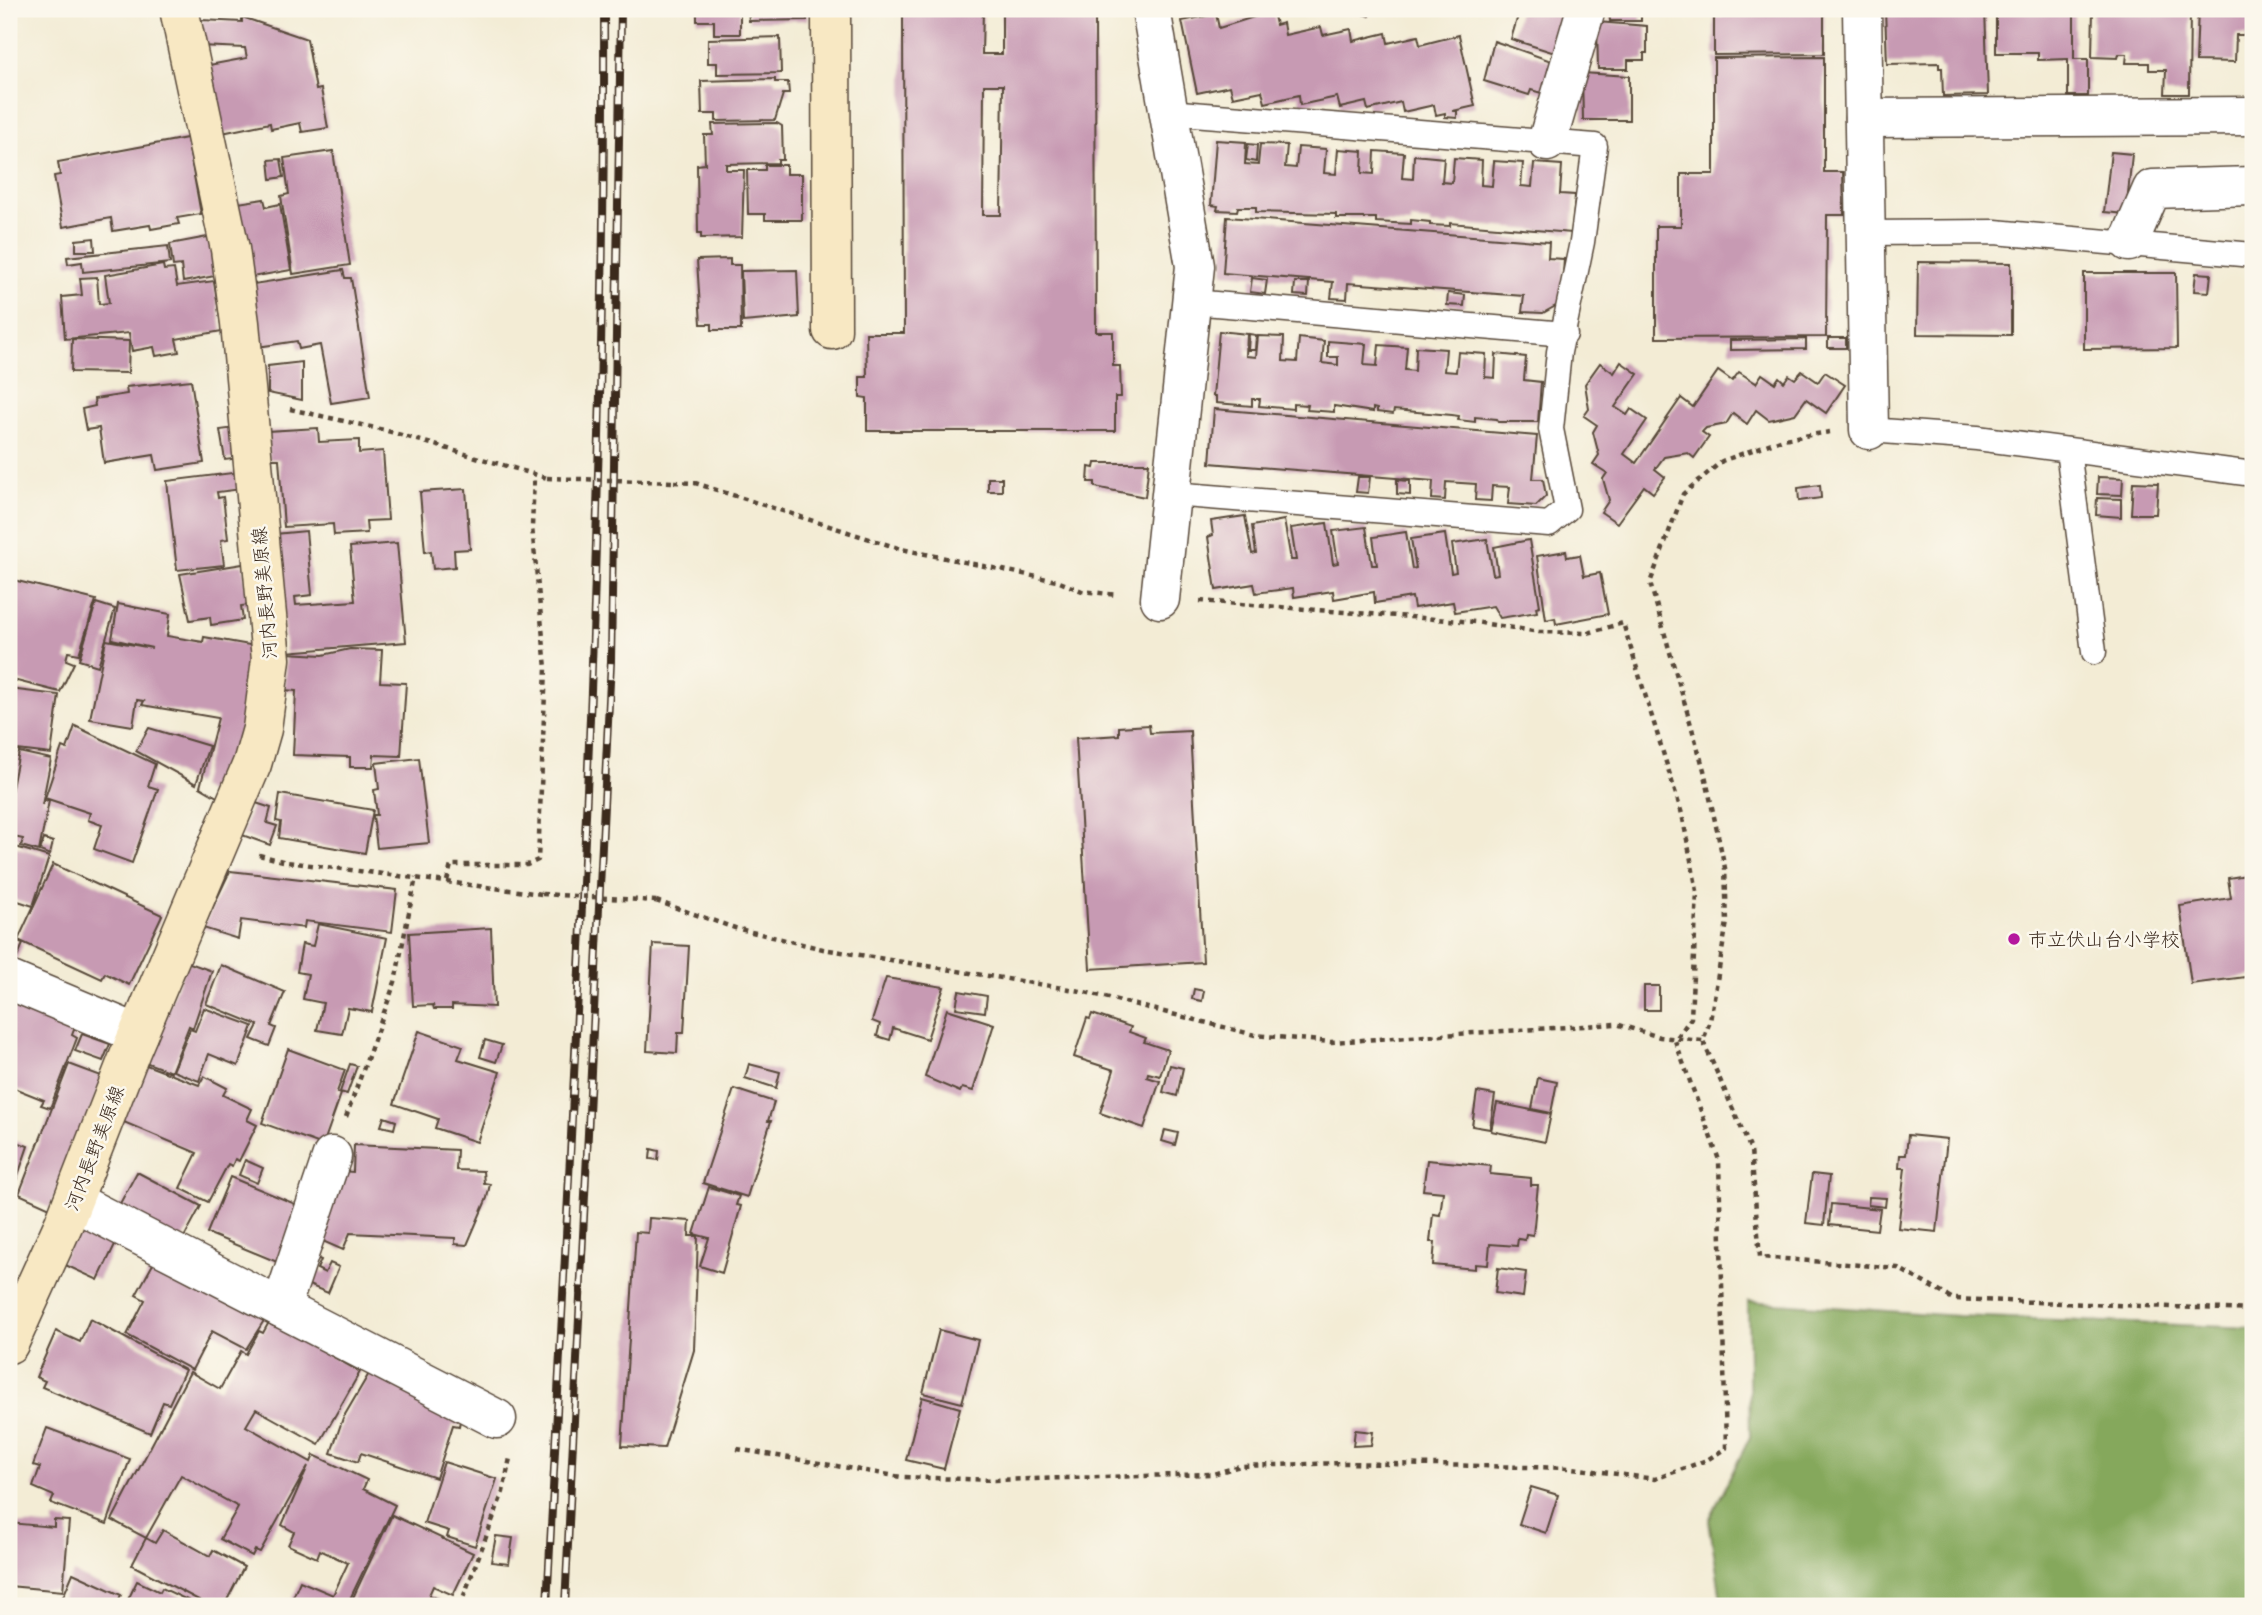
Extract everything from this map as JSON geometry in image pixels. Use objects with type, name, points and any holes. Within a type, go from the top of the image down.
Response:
[{"type":"main road","name":"河内長野美原線","points":[[9,1344],[73,1201],[138,1034],[252,764],[262,729],[271,659],[230,249],[179,9]]},
{"type":"main road","points":[[831,9],[832,330]]},
{"type":"street","points":[[1151,9],[1195,266],[1160,599]]},
{"type":"street","points":[[1547,142],[1586,9]]},
{"type":"street","points":[[1862,9],[1869,430]]},
{"type":"street","points":[[1864,118],[2253,116]]},
{"type":"street","points":[[2129,242],[2152,189],[2253,186]]},
{"type":"street","points":[[9,980],[138,1034]]},
{"type":"street","points":[[281,1308],[332,1156]]},
{"type":"street","points":[[73,1201],[498,1419]]},
{"type":"lane","points":[[1168,111],[1595,146],[1582,243],[1565,334],[1559,352],[1551,429],[1567,509],[1549,524],[1172,494]]},
{"type":"lane","points":[[1866,233],[1995,232],[2253,255]]},
{"type":"lane","points":[[1192,302],[1565,334]]},
{"type":"lane","points":[[1869,430],[1977,438],[2253,474]]},
{"type":"lane","points":[[2068,450],[2094,652]]},
{"type":"path","points":[[247,404],[315,412],[384,430],[534,477],[695,483],[901,549],[1057,581],[1082,591],[1475,622],[1539,632],[1588,633],[1623,623],[1682,814],[1697,891],[1691,1018],[1675,1039]]},
{"type":"path","points":[[1869,430],[1854,429],[1783,439],[1723,460],[1683,494],[1650,583],[1704,770],[1725,868],[1727,922],[1710,1021],[1703,1041],[1751,1150],[1760,1257],[1898,1268],[1953,1299],[2253,1310]]},
{"type":"path","points":[[447,881],[451,865],[527,865],[538,860],[546,668],[532,527],[534,477]]},
{"type":"path","points":[[218,845],[286,862],[542,894],[656,901],[735,928],[823,949],[1081,991],[1255,1035],[1331,1042],[1616,1024],[1660,1037],[1703,1041]]},
{"type":"path","points":[[332,1156],[395,982],[416,877]]},
{"type":"path","points":[[737,1449],[901,1478],[995,1480],[1213,1474],[1240,1466],[1344,1462],[1572,1468],[1655,1479],[1707,1460],[1726,1448],[1719,1160],[1675,1039]]},
{"type":"path","points":[[460,1606],[503,1492],[512,1437],[498,1419]]},
{"type":"green space","points":[[1748,1301],[1958,1316],[2253,1328],[2253,1606],[1722,1606],[1709,1520],[1750,1437]]},
{"type":"building","points":[[697,9],[740,9],[740,34],[714,34],[714,21],[697,21]]},
{"type":"building","points":[[748,9],[807,9],[807,20],[749,21]]},
{"type":"building","points":[[903,9],[983,9],[982,54],[1002,54],[1002,9],[1095,9],[1096,332],[1113,332],[1113,366],[1120,366],[1121,397],[1115,397],[1115,431],[867,431],[867,398],[860,397],[860,377],[867,377],[866,333],[904,333]],"holes":[[[984,85],[1003,85],[1001,215],[983,215]]]},
{"type":"building","points":[[1346,9],[1371,9],[1369,16]]},
{"type":"building","points":[[1520,9],[1572,9],[1558,54],[1511,39]]},
{"type":"building","points":[[1609,9],[1641,9],[1641,21],[1610,21]]},
{"type":"building","points":[[1723,9],[1824,9],[1824,54],[1714,55],[1714,17],[1723,17]]},
{"type":"building","points":[[1885,9],[1985,9],[1988,95],[1943,96],[1942,68],[1939,68],[1939,63],[1887,64]]},
{"type":"building","points":[[2002,9],[2074,9],[2074,59],[2088,59],[2088,96],[2068,96],[2068,59],[2038,60],[2038,53],[1996,53],[1996,12],[2002,12]]},
{"type":"building","points":[[2093,9],[2190,9],[2189,94],[2165,94],[2166,70],[2149,70],[2149,63],[2126,63],[2127,54],[2119,54],[2118,58],[2092,57]]},
{"type":"building","points":[[2198,9],[2253,9],[2253,48],[2246,47],[2246,35],[2236,35],[2235,62],[2196,61]]},
{"type":"building","points":[[1273,11],[1276,25],[1283,23],[1285,35],[1321,27],[1323,35],[1351,29],[1353,41],[1386,33],[1388,43],[1418,36],[1420,45],[1459,35],[1475,106],[1453,111],[1457,111],[1457,118],[1445,117],[1445,113],[1436,115],[1434,105],[1403,112],[1401,102],[1368,110],[1366,102],[1340,108],[1337,97],[1300,105],[1299,95],[1265,103],[1262,91],[1233,97],[1230,86],[1197,93],[1182,21],[1216,14],[1219,28]]},
{"type":"building","points":[[242,17],[307,39],[316,90],[321,89],[328,128],[302,132],[300,123],[271,129],[270,123],[222,133],[209,65],[247,58],[245,48],[200,46],[202,20],[242,22]]},
{"type":"building","points":[[1597,22],[1647,26],[1647,53],[1644,53],[1644,60],[1628,60],[1628,69],[1598,69]]},
{"type":"building","points":[[780,37],[781,73],[717,74],[717,63],[708,63],[708,39]]},
{"type":"building","points":[[1494,41],[1557,63],[1545,94],[1531,90],[1529,95],[1484,81]]},
{"type":"building","points":[[1824,57],[1824,172],[1843,172],[1844,215],[1827,215],[1826,337],[1656,338],[1656,226],[1681,226],[1681,174],[1714,174],[1714,58]]},
{"type":"building","points":[[1582,73],[1629,76],[1629,120],[1583,120]]},
{"type":"building","points":[[775,79],[775,82],[788,82],[789,94],[783,94],[775,120],[716,121],[716,114],[702,114],[701,81]]},
{"type":"building","points":[[777,123],[782,126],[783,160],[778,160],[778,163],[726,164],[726,170],[744,170],[742,237],[701,238],[701,233],[698,233],[697,165],[705,164],[704,135],[713,135],[712,124]]},
{"type":"building","points":[[187,138],[201,214],[177,218],[179,224],[151,229],[150,225],[113,231],[111,218],[63,227],[54,176],[60,175],[58,162]]},
{"type":"building","points":[[1216,140],[1246,142],[1245,164],[1258,165],[1260,144],[1287,145],[1285,167],[1296,168],[1298,147],[1326,149],[1324,173],[1336,174],[1338,149],[1363,151],[1362,173],[1374,174],[1375,151],[1404,153],[1402,178],[1413,179],[1414,155],[1444,158],[1442,182],[1452,183],[1454,158],[1482,160],[1481,185],[1492,186],[1494,161],[1523,163],[1521,186],[1532,187],[1534,163],[1562,165],[1560,194],[1575,195],[1572,233],[1450,223],[1450,226],[1430,225],[1430,222],[1411,220],[1411,224],[1376,222],[1376,218],[1336,218],[1336,214],[1256,212],[1256,207],[1238,207],[1237,211],[1217,210],[1218,206],[1211,205]]},
{"type":"building","points":[[1248,144],[1257,145],[1256,162],[1246,160]]},
{"type":"building","points":[[333,151],[350,265],[293,274],[281,196],[289,194],[284,158]]},
{"type":"building","points":[[2111,152],[2132,154],[2126,214],[2104,212]]},
{"type":"building","points":[[281,159],[284,177],[271,179],[269,160]]},
{"type":"building","points":[[765,165],[786,165],[786,174],[802,174],[802,220],[765,220],[765,214],[748,214],[747,170],[765,170]]},
{"type":"building","points":[[264,199],[266,207],[280,204],[291,270],[246,278],[238,203]]},
{"type":"building","points":[[1227,217],[1549,242],[1548,258],[1564,259],[1561,303],[1543,313],[1522,312],[1524,296],[1348,283],[1347,299],[1331,298],[1333,282],[1223,273]]},
{"type":"building","points":[[213,236],[220,275],[183,282],[181,265],[173,266],[170,244]]},
{"type":"building","points":[[94,238],[95,251],[76,251],[76,240]]},
{"type":"building","points":[[168,246],[170,263],[83,272],[82,262],[68,264],[67,257]]},
{"type":"building","points":[[730,259],[730,265],[740,265],[741,330],[712,330],[712,324],[701,324],[697,260]]},
{"type":"building","points":[[1918,262],[2011,263],[2011,335],[1917,334]]},
{"type":"building","points":[[163,265],[164,270],[174,269],[177,286],[214,281],[222,331],[176,339],[179,352],[156,356],[154,347],[132,351],[129,333],[65,339],[62,297],[82,295],[80,278],[97,277],[99,304],[109,303],[105,275]]},
{"type":"building","points":[[343,270],[345,278],[351,278],[370,397],[331,403],[320,345],[299,349],[297,341],[257,347],[247,285]]},
{"type":"building","points":[[797,270],[799,317],[743,322],[741,271]]},
{"type":"building","points":[[2084,273],[2176,273],[2177,348],[2084,349]]},
{"type":"building","points":[[2196,273],[2211,274],[2209,292],[2194,291]]},
{"type":"building","points":[[1252,278],[1267,280],[1265,294],[1250,292]]},
{"type":"building","points":[[1295,282],[1309,282],[1308,296],[1294,295]]},
{"type":"building","points":[[1448,293],[1465,295],[1464,306],[1447,305]]},
{"type":"building","points":[[1219,331],[1247,334],[1246,356],[1256,357],[1258,336],[1284,337],[1283,361],[1297,362],[1299,338],[1324,341],[1322,363],[1338,365],[1338,357],[1328,357],[1328,341],[1366,344],[1364,365],[1377,366],[1379,345],[1407,347],[1405,370],[1415,371],[1416,347],[1446,349],[1444,371],[1456,372],[1458,352],[1486,354],[1485,377],[1495,378],[1496,354],[1526,357],[1524,380],[1541,382],[1538,422],[1498,422],[1497,419],[1475,417],[1475,422],[1458,420],[1459,416],[1452,415],[1394,410],[1393,414],[1377,412],[1377,409],[1373,408],[1373,412],[1334,406],[1334,412],[1307,410],[1308,405],[1293,404],[1293,409],[1259,406],[1260,399],[1252,399],[1252,406],[1216,403],[1216,396],[1213,396]]},
{"type":"building","points":[[1249,334],[1256,335],[1255,350],[1248,350]]},
{"type":"building","points":[[1828,338],[1846,338],[1846,348],[1828,348]]},
{"type":"building","points":[[72,339],[129,341],[128,373],[71,372]]},
{"type":"building","points":[[1806,339],[1806,349],[1730,350],[1730,340]]},
{"type":"building","points":[[302,362],[302,400],[268,393],[268,366]]},
{"type":"building","points":[[1621,362],[1638,374],[1615,407],[1627,415],[1631,409],[1647,420],[1624,454],[1636,463],[1681,398],[1693,407],[1718,371],[1732,381],[1739,372],[1756,383],[1762,374],[1775,383],[1779,377],[1784,382],[1789,375],[1795,379],[1802,371],[1818,382],[1825,372],[1845,385],[1826,413],[1806,399],[1795,414],[1769,420],[1756,410],[1747,424],[1733,413],[1726,424],[1706,428],[1702,432],[1709,437],[1694,458],[1688,453],[1664,457],[1655,469],[1665,477],[1653,493],[1644,486],[1617,523],[1601,512],[1609,500],[1603,479],[1607,473],[1593,464],[1599,455],[1593,432],[1597,425],[1584,416],[1589,409],[1585,384],[1600,363],[1614,373]]},
{"type":"building","points":[[191,380],[204,463],[157,470],[154,455],[104,463],[99,428],[86,430],[82,409],[95,406],[94,399],[127,394],[126,387]]},
{"type":"building","points":[[1214,409],[1537,436],[1533,479],[1543,479],[1546,496],[1536,506],[1508,504],[1510,487],[1492,486],[1491,501],[1475,500],[1476,484],[1446,482],[1445,500],[1432,499],[1433,481],[1210,463]]},
{"type":"building","points":[[235,428],[240,458],[225,460],[220,430]]},
{"type":"building","points":[[318,428],[319,442],[359,440],[359,453],[383,451],[388,520],[366,521],[367,533],[334,535],[333,524],[284,527],[279,459],[269,459],[267,431]]},
{"type":"building","points":[[1095,463],[1149,463],[1145,497],[1095,487],[1095,482],[1088,482],[1089,467],[1094,468]]},
{"type":"building","points":[[240,472],[242,489],[217,492],[218,498],[223,497],[228,539],[221,540],[224,565],[177,570],[167,481]]},
{"type":"building","points":[[1358,477],[1370,477],[1368,493],[1356,492]]},
{"type":"building","points":[[2098,477],[2123,478],[2122,495],[2097,494]]},
{"type":"building","points":[[988,478],[1002,478],[1002,491],[988,491]]},
{"type":"building","points":[[1397,480],[1410,481],[1410,495],[1397,494]]},
{"type":"building","points":[[2133,482],[2158,483],[2156,514],[2131,514]]},
{"type":"building","points":[[1820,485],[1821,498],[1799,501],[1798,488]]},
{"type":"building","points":[[466,489],[470,549],[454,550],[455,567],[433,569],[431,551],[425,552],[420,492]]},
{"type":"building","points":[[2097,498],[2121,499],[2121,517],[2096,515]]},
{"type":"building","points":[[1245,516],[1252,554],[1256,553],[1252,526],[1284,520],[1291,560],[1296,560],[1291,528],[1327,523],[1333,564],[1338,563],[1333,531],[1366,527],[1372,565],[1377,565],[1373,537],[1406,532],[1412,569],[1416,568],[1411,539],[1445,534],[1451,573],[1456,572],[1452,544],[1487,539],[1493,575],[1498,574],[1494,547],[1529,540],[1540,606],[1536,607],[1537,612],[1500,618],[1493,606],[1455,612],[1453,602],[1414,608],[1412,597],[1375,603],[1374,592],[1334,599],[1333,591],[1294,597],[1293,588],[1256,593],[1254,584],[1216,590],[1208,537],[1213,535],[1211,521]]},
{"type":"building","points":[[306,531],[312,595],[295,597],[296,605],[355,601],[350,547],[397,543],[406,642],[286,652],[275,534]]},
{"type":"building","points":[[1566,551],[1567,557],[1580,555],[1584,576],[1600,573],[1608,614],[1556,624],[1555,618],[1546,620],[1537,556]]},
{"type":"building","points":[[243,564],[249,605],[241,606],[243,620],[211,625],[210,617],[190,620],[180,574]]},
{"type":"building","points":[[9,579],[96,600],[79,654],[68,652],[66,660],[74,663],[60,692],[9,679]]},
{"type":"building","points":[[96,603],[115,609],[98,666],[79,660]]},
{"type":"building","points":[[118,604],[170,614],[167,636],[203,642],[204,637],[261,647],[257,700],[224,801],[200,787],[218,718],[142,705],[144,701],[137,700],[133,726],[90,719],[106,640],[152,648],[112,639]]},
{"type":"building","points":[[350,649],[382,650],[380,682],[406,683],[401,756],[374,755],[373,767],[350,767],[350,757],[293,755],[296,691],[284,690],[286,653],[323,655]]},
{"type":"building","points":[[9,689],[59,695],[51,754],[9,749]]},
{"type":"building","points":[[1149,725],[1150,733],[1190,731],[1203,962],[1090,969],[1076,738],[1119,735],[1119,727]]},
{"type":"building","points":[[75,726],[155,764],[148,786],[158,789],[132,863],[94,849],[102,825],[88,820],[90,813],[45,798],[62,747],[67,749]]},
{"type":"building","points":[[149,728],[209,746],[196,784],[136,751]]},
{"type":"building","points":[[19,752],[51,759],[42,805],[44,800],[49,801],[39,851],[21,846],[23,839],[9,836],[9,803]]},
{"type":"building","points":[[419,758],[429,843],[377,848],[373,815],[377,815],[374,790],[379,789],[376,763]]},
{"type":"building","points":[[280,794],[373,810],[365,853],[279,838],[281,822],[276,821]]},
{"type":"building","points":[[253,802],[271,808],[267,823],[277,826],[270,845],[242,835]]},
{"type":"building","points":[[44,839],[53,842],[50,855],[40,851]]},
{"type":"building","points":[[9,845],[49,857],[33,906],[9,898]]},
{"type":"building","points":[[53,864],[162,915],[129,985],[105,973],[102,979],[18,940]]},
{"type":"building","points":[[230,871],[397,890],[392,932],[305,921],[304,928],[241,920],[238,939],[203,928]]},
{"type":"building","points":[[2253,874],[2253,976],[2191,984],[2180,906],[2231,898],[2228,878]]},
{"type":"building","points":[[318,924],[387,938],[372,1012],[348,1008],[342,1034],[317,1030],[323,1003],[303,999],[308,974],[297,972],[302,944],[313,946]]},
{"type":"building","points":[[491,928],[494,1007],[452,1005],[452,1009],[434,1009],[433,1005],[413,1006],[409,933]]},
{"type":"building","points":[[9,939],[23,944],[14,965],[9,963]]},
{"type":"building","points":[[653,944],[689,946],[684,1033],[678,1033],[677,1053],[647,1051]]},
{"type":"building","points":[[187,962],[212,971],[193,1028],[189,1026],[171,1072],[145,1062]]},
{"type":"building","points":[[221,965],[285,992],[271,1026],[276,1028],[269,1046],[251,1039],[258,1025],[206,1004]]},
{"type":"building","points":[[886,978],[944,987],[927,1039],[893,1028],[890,1040],[877,1036],[880,1024],[872,1021]]},
{"type":"building","points":[[1644,986],[1659,986],[1659,1010],[1644,1010]]},
{"type":"building","points":[[1194,989],[1204,991],[1202,1001],[1192,999]]},
{"type":"building","points":[[959,991],[987,996],[985,1012],[956,1008]]},
{"type":"building","points":[[9,992],[78,1019],[72,1035],[77,1038],[50,1108],[41,1105],[44,1100],[9,1086]]},
{"type":"building","points":[[204,1008],[253,1026],[238,1066],[209,1054],[199,1081],[173,1071],[190,1029],[195,1031]]},
{"type":"building","points":[[947,1009],[994,1024],[973,1091],[962,1088],[960,1092],[925,1077]]},
{"type":"building","points":[[1092,1014],[1131,1027],[1129,1032],[1146,1038],[1144,1042],[1168,1050],[1160,1076],[1148,1073],[1147,1077],[1160,1081],[1144,1128],[1100,1113],[1114,1070],[1074,1057],[1087,1018],[1090,1019]]},
{"type":"building","points":[[419,1031],[463,1046],[458,1059],[500,1072],[477,1142],[435,1128],[438,1119],[394,1104]]},
{"type":"building","points":[[82,1034],[110,1044],[103,1061],[75,1051]]},
{"type":"building","points":[[485,1040],[502,1045],[496,1062],[480,1057]]},
{"type":"building","points":[[288,1049],[345,1070],[337,1092],[341,1094],[323,1145],[262,1123]]},
{"type":"building","points":[[141,1063],[199,1085],[204,1076],[227,1088],[223,1095],[252,1109],[247,1120],[257,1125],[239,1161],[235,1159],[232,1166],[228,1164],[208,1202],[180,1188],[197,1153],[119,1120]]},
{"type":"building","points":[[69,1064],[104,1077],[50,1208],[19,1194]]},
{"type":"building","points":[[350,1064],[357,1066],[347,1094],[340,1092]]},
{"type":"building","points":[[749,1064],[780,1072],[776,1088],[745,1078]]},
{"type":"building","points":[[1170,1065],[1183,1068],[1177,1096],[1163,1092]]},
{"type":"building","points":[[1538,1078],[1557,1082],[1551,1113],[1532,1109]]},
{"type":"building","points":[[734,1089],[774,1102],[768,1121],[771,1121],[747,1197],[703,1183]]},
{"type":"building","points":[[1477,1092],[1495,1095],[1490,1129],[1472,1126]]},
{"type":"building","points":[[1497,1103],[1551,1114],[1545,1142],[1491,1131]]},
{"type":"building","points":[[384,1117],[396,1121],[394,1129],[381,1126]]},
{"type":"building","points":[[1165,1130],[1178,1133],[1175,1145],[1162,1141]]},
{"type":"building","points":[[1908,1135],[1947,1139],[1937,1232],[1898,1228],[1905,1168],[1899,1168],[1900,1155],[1906,1155]]},
{"type":"building","points":[[9,1139],[28,1146],[9,1202]]},
{"type":"building","points":[[354,1145],[457,1150],[456,1170],[483,1171],[484,1183],[490,1184],[487,1198],[467,1245],[455,1244],[455,1238],[350,1233],[343,1250],[318,1239],[340,1171],[353,1172]]},
{"type":"building","points":[[651,1149],[659,1151],[658,1160],[650,1159]]},
{"type":"building","points":[[245,1160],[263,1168],[257,1183],[239,1175]]},
{"type":"building","points":[[1427,1160],[1491,1166],[1490,1174],[1531,1178],[1531,1185],[1538,1185],[1533,1235],[1526,1234],[1525,1240],[1518,1239],[1517,1246],[1490,1244],[1488,1265],[1475,1264],[1475,1269],[1433,1265],[1435,1242],[1430,1242],[1433,1214],[1440,1215],[1443,1192],[1423,1190]]},
{"type":"building","points":[[137,1172],[201,1206],[181,1243],[117,1209]]},
{"type":"building","points":[[1812,1174],[1829,1176],[1824,1225],[1806,1223]]},
{"type":"building","points":[[230,1177],[300,1206],[277,1262],[207,1233]]},
{"type":"building","points":[[709,1187],[739,1196],[736,1205],[741,1206],[722,1273],[700,1266],[709,1238],[694,1234]]},
{"type":"building","points":[[1869,1197],[1886,1198],[1885,1207],[1868,1205]]},
{"type":"building","points":[[1831,1204],[1880,1209],[1877,1230],[1829,1225]]},
{"type":"building","points":[[84,1214],[121,1232],[98,1280],[61,1263]]},
{"type":"building","points":[[649,1218],[690,1221],[689,1236],[698,1236],[694,1350],[664,1448],[622,1446],[636,1232],[648,1233]]},
{"type":"building","points":[[159,1253],[270,1311],[246,1349],[212,1331],[192,1370],[127,1335],[145,1300],[136,1295]]},
{"type":"building","points":[[310,1255],[321,1260],[317,1269],[325,1273],[330,1263],[339,1267],[328,1293],[299,1281]]},
{"type":"building","points":[[1498,1268],[1526,1272],[1523,1297],[1495,1293]]},
{"type":"building","points":[[274,1313],[307,1342],[360,1372],[319,1444],[256,1409],[246,1426],[311,1462],[314,1455],[367,1480],[363,1489],[395,1505],[348,1603],[333,1599],[351,1606],[289,1606],[300,1581],[333,1595],[348,1563],[320,1550],[317,1558],[288,1545],[294,1532],[282,1525],[308,1466],[260,1552],[255,1550],[252,1556],[220,1539],[238,1507],[181,1475],[146,1538],[112,1520],[190,1372],[220,1389],[241,1351],[246,1354],[259,1331],[263,1333]]},
{"type":"building","points":[[90,1319],[185,1370],[169,1404],[163,1402],[150,1433],[42,1387],[45,1381],[36,1377],[56,1331],[80,1342]]},
{"type":"building","points":[[939,1330],[978,1340],[962,1403],[923,1393]]},
{"type":"building","points":[[374,1365],[462,1411],[459,1426],[453,1425],[436,1478],[361,1453],[358,1462],[331,1453],[343,1418]]},
{"type":"building","points":[[922,1397],[960,1408],[944,1469],[906,1460]]},
{"type":"building","points":[[47,1428],[130,1459],[107,1524],[51,1503],[54,1496],[33,1487],[40,1467],[33,1465]]},
{"type":"building","points":[[1355,1430],[1373,1432],[1371,1445],[1353,1446]]},
{"type":"building","points":[[444,1462],[497,1479],[475,1546],[447,1537],[449,1531],[424,1523]]},
{"type":"building","points":[[1531,1487],[1558,1495],[1546,1533],[1519,1524]]},
{"type":"building","points":[[392,1515],[473,1553],[453,1595],[433,1586],[429,1595],[439,1599],[435,1606],[350,1604]]},
{"type":"building","points":[[54,1520],[69,1521],[63,1591],[9,1586],[9,1523],[54,1527]]},
{"type":"building","points":[[163,1530],[210,1556],[213,1550],[244,1567],[224,1606],[210,1606],[132,1565],[146,1538],[155,1543]]},
{"type":"building","points":[[496,1536],[513,1538],[509,1564],[491,1562]]},
{"type":"building","points":[[73,1573],[121,1595],[116,1606],[62,1606],[60,1604]]},
{"type":"building","points":[[137,1581],[160,1592],[162,1588],[200,1606],[125,1606]]},
{"type":"railway","points":[[547,1606],[594,608],[600,409],[604,9]]},
{"type":"railway","points":[[565,1606],[611,661],[621,9]]},
{"type":"place","name":"市立伏山台小学校","points":[[2014,939]]}]
